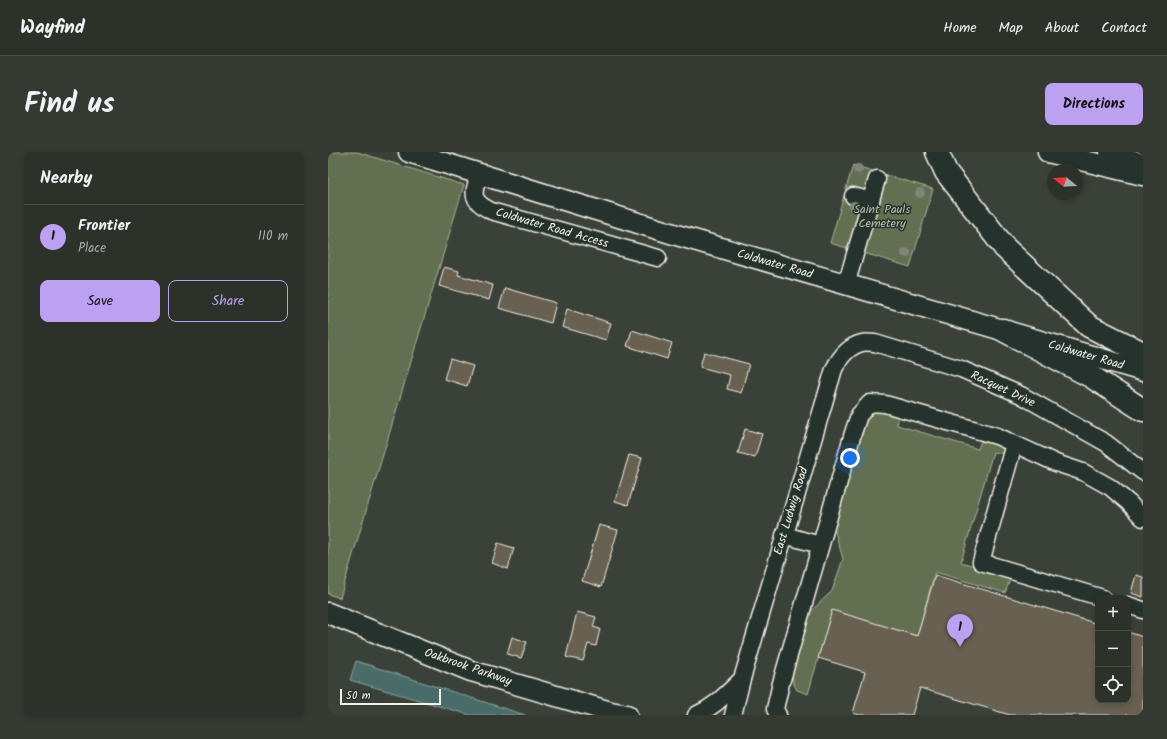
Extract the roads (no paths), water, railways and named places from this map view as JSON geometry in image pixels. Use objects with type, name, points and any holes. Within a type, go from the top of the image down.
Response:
[{"type":"highway","points":[[937,152],[946,172],[1005,248],[1090,326],[1143,353]]},
{"type":"highway","points":[[1111,152],[1143,166]]},
{"type":"highway","points":[[1003,330],[1092,377],[1143,410]]},
{"type":"main road","name":"Coldwater Road","points":[[408,152],[680,236],[1143,371]]},
{"type":"main road","points":[[1048,152],[1143,175]]},
{"type":"main road","name":"Oakbrook Parkway","points":[[328,613],[471,671],[618,714]]},
{"type":"street","name":"Coldwater Road Access","points":[[479,174],[474,192],[475,198],[484,207],[658,258]]},
{"type":"street","points":[[846,285],[877,179]]},
{"type":"street","points":[[853,196],[870,201]]},
{"type":"street","name":"Racquet Drive","points":[[849,348],[862,343],[875,343],[960,369],[1021,395],[1100,439],[1143,472]]},
{"type":"street","name":"East Ludwig Road","points":[[733,715],[742,679],[834,368],[838,360],[849,348]]},
{"type":"street","points":[[778,715],[776,709],[781,683],[820,545],[859,415],[870,403],[886,404],[997,436],[1056,463],[1083,472],[1110,487],[1129,503],[1143,518]]},
{"type":"street","points":[[1014,444],[981,562],[1095,596]]},
{"type":"street","points":[[784,535],[820,545]]},
{"type":"street","points":[[1131,606],[1143,610]]},
{"type":"street","name":"East Ludwig Road","points":[[696,715],[710,709],[742,679]]},
{"type":"water","points":[[356,661],[525,715],[470,715],[350,680]]},
{"type":"place","name":"Frontier","points":[[960,647]]},
{"type":"park label","name":"Saint Pauls Cemetery","points":[[882,216]]}]
